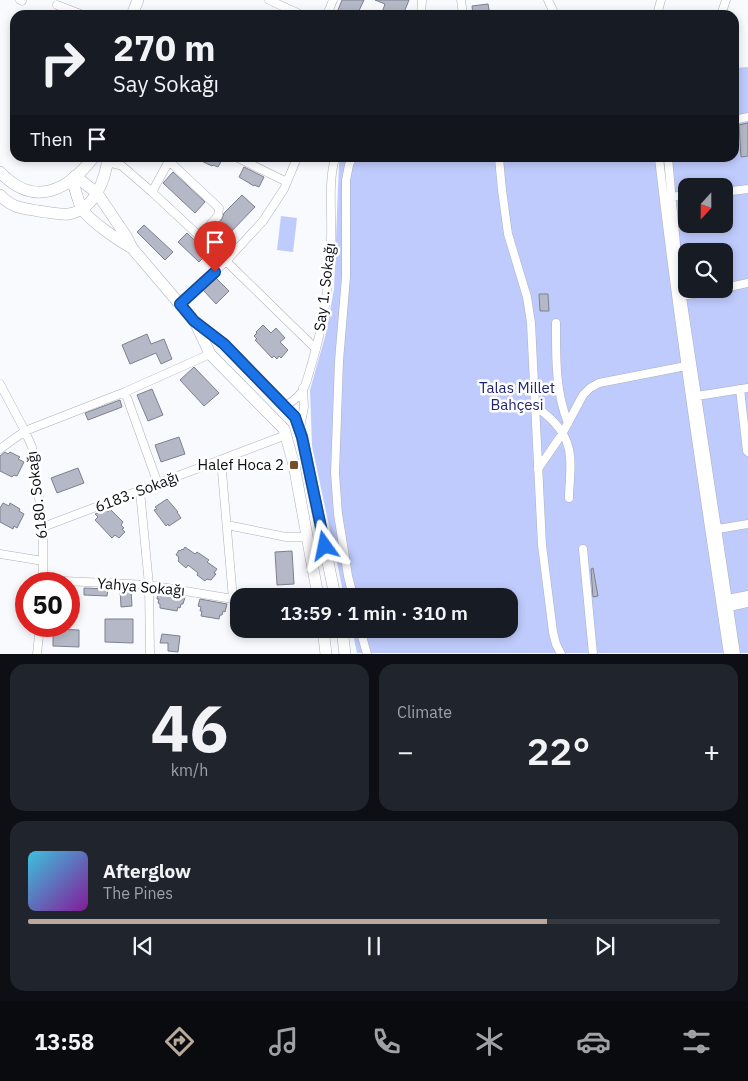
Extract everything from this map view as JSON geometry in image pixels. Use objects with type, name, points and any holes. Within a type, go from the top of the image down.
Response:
[{"type":"main road","points":[[89,162],[74,178],[56,189],[43,192],[30,191],[5,179],[1,199],[18,208],[63,214],[74,212],[90,202],[97,193],[107,162]]},
{"type":"main road","points":[[74,178],[97,193],[132,248],[194,321],[224,344],[295,417],[302,437],[333,588]]},
{"type":"main road","points":[[74,178],[82,208],[92,220],[132,248]]},
{"type":"main road","points":[[194,321],[210,354],[284,428],[294,465],[317,588]]},
{"type":"main road","points":[[324,638],[326,654]]},
{"type":"main road","points":[[343,638],[346,654]]},
{"type":"street","points":[[269,0],[291,10]]},
{"type":"street","points":[[57,5],[70,10]]},
{"type":"street","points":[[113,162],[122,166],[200,236],[316,349]]},
{"type":"street","points":[[152,192],[168,162]]},
{"type":"street","points":[[173,162],[219,208],[218,216],[200,236]]},
{"type":"street","points":[[246,162],[287,182]]},
{"type":"street","points":[[180,304],[226,261],[263,221],[278,200],[295,162]]},
{"type":"street","name":"Say 1. Sokağı","points":[[284,406],[297,398],[304,388],[316,349],[328,277],[332,177],[334,162]]},
{"type":"street","points":[[350,162],[346,180],[345,284],[338,378],[335,472],[338,514],[351,588]]},
{"type":"street","points":[[499,162],[506,227],[527,297],[531,323],[542,545],[554,638],[562,654]]},
{"type":"street","points":[[659,162],[690,404],[728,654]]},
{"type":"street","points":[[668,162],[678,260]]},
{"type":"street","points":[[733,191],[748,190]]},
{"type":"street","points":[[671,197],[678,196]]},
{"type":"street","points":[[733,286],[748,283]]},
{"type":"street","points":[[682,298],[736,654]]},
{"type":"street","points":[[556,323],[556,363],[561,403],[568,423]]},
{"type":"street","points":[[0,449],[25,431],[124,392],[210,354]]},
{"type":"street","points":[[538,469],[562,434],[583,395],[594,385],[686,366]]},
{"type":"street","name":"6180. Sokağı","points":[[0,384],[32,447],[43,527],[43,572]]},
{"type":"street","points":[[299,429],[304,407],[304,388]]},
{"type":"street","points":[[697,396],[744,388],[748,452]]},
{"type":"street","points":[[124,392],[158,484]]},
{"type":"street","points":[[536,407],[550,419],[562,434],[569,447],[569,498]]},
{"type":"street","name":"6183. Sokağı","points":[[43,527],[286,435]]},
{"type":"street","points":[[221,460],[235,588]]},
{"type":"street","points":[[140,491],[149,585],[150,654]]},
{"type":"street","points":[[718,529],[748,524]]},
{"type":"street","points":[[227,525],[286,537],[307,537]]},
{"type":"street","points":[[583,549],[593,654]]},
{"type":"street","points":[[0,554],[43,561]]},
{"type":"street","name":"Yahya Sokağı","points":[[80,583],[149,585],[230,598]]},
{"type":"street","points":[[729,603],[748,595]]},
{"type":"street","points":[[729,603],[748,604]]},
{"type":"street","points":[[37,654],[39,637]]},
{"type":"street","points":[[363,638],[367,654]]},
{"type":"green space","name":"Talas Millet Bahçesi","points":[[748,67],[748,653],[357,653],[354,638],[518,638],[518,588],[342,588],[312,446],[310,390],[326,333],[334,289],[339,162],[739,162],[739,68]]},
{"type":"green space","points":[[281,216],[297,218],[293,252],[277,250]]},
{"type":"building","points":[[342,0],[364,0],[359,10],[338,10]]},
{"type":"building","points":[[375,0],[409,0],[405,10],[383,10],[385,4]]},
{"type":"building","points":[[488,4],[489,10],[472,10],[472,6]]},
{"type":"building","points":[[748,123],[748,156],[741,157],[739,125]]},
{"type":"building","points":[[204,162],[221,162],[218,167]]},
{"type":"building","points":[[244,167],[264,177],[259,187],[239,177]]},
{"type":"building","points":[[173,172],[205,202],[195,213],[163,183]]},
{"type":"building","points":[[242,195],[255,207],[224,239],[214,229],[224,213]]},
{"type":"building","points":[[144,225],[173,252],[165,260],[137,232]]},
{"type":"building","points":[[187,233],[208,253],[199,262],[178,242]]},
{"type":"building","points":[[216,278],[229,291],[216,304],[203,290]]},
{"type":"building","points":[[539,294],[548,294],[549,311],[540,311]]},
{"type":"building","points":[[263,325],[271,333],[276,328],[285,338],[280,342],[288,350],[281,358],[279,356],[277,359],[274,356],[272,358],[255,340],[257,339],[254,336],[256,332]]},
{"type":"building","points":[[147,334],[151,344],[164,339],[172,359],[161,364],[156,353],[130,364],[122,345]]},
{"type":"building","points":[[194,367],[219,393],[204,406],[180,380]]},
{"type":"building","points":[[152,389],[163,415],[148,421],[137,395]]},
{"type":"building","points":[[120,400],[122,407],[88,420],[85,413]]},
{"type":"building","points":[[179,437],[185,454],[161,462],[155,445]]},
{"type":"building","points":[[5,452],[8,454],[10,452],[20,457],[18,459],[24,462],[17,476],[14,475],[12,477],[0,471],[0,456]]},
{"type":"building","points":[[78,468],[84,483],[57,493],[51,478]]},
{"type":"building","points":[[167,499],[181,518],[169,526],[168,524],[166,526],[154,510],[157,509],[155,507]]},
{"type":"building","points":[[3,503],[9,506],[10,503],[24,514],[17,528],[14,526],[13,529],[0,522],[0,508]]},
{"type":"building","points":[[105,509],[108,512],[110,509],[123,522],[121,525],[125,532],[119,538],[115,535],[112,538],[95,520],[98,517],[95,514]]},
{"type":"building","points":[[185,547],[209,560],[207,562],[217,569],[214,573],[216,574],[211,580],[207,579],[205,581],[188,565],[186,568],[178,561],[179,557],[176,555],[179,550],[183,550]]},
{"type":"building","points":[[292,551],[294,584],[277,585],[275,552]]},
{"type":"building","points":[[593,568],[598,596],[593,597],[591,569]]},
{"type":"building","points":[[84,588],[108,589],[107,596],[84,595]]},
{"type":"building","points":[[120,589],[131,590],[132,606],[121,607]]},
{"type":"building","points":[[158,592],[185,597],[183,604],[181,604],[180,608],[178,607],[177,611],[160,608],[159,599],[157,599]]},
{"type":"building","points":[[200,599],[227,604],[225,612],[223,611],[219,619],[201,616],[201,607],[198,606]]},
{"type":"building","points":[[105,619],[133,619],[133,643],[105,642]]},
{"type":"building","points":[[162,634],[180,636],[178,652],[168,651],[168,643],[160,643]]},
{"type":"building","points":[[53,637],[79,637],[79,647],[53,646]]},
{"type":"place","name":"Halef Hoca 2","points":[[294,465]]},
{"type":"route","points":[[215,272],[180,304],[194,321],[224,344],[295,417],[302,437],[325,546]]}]
